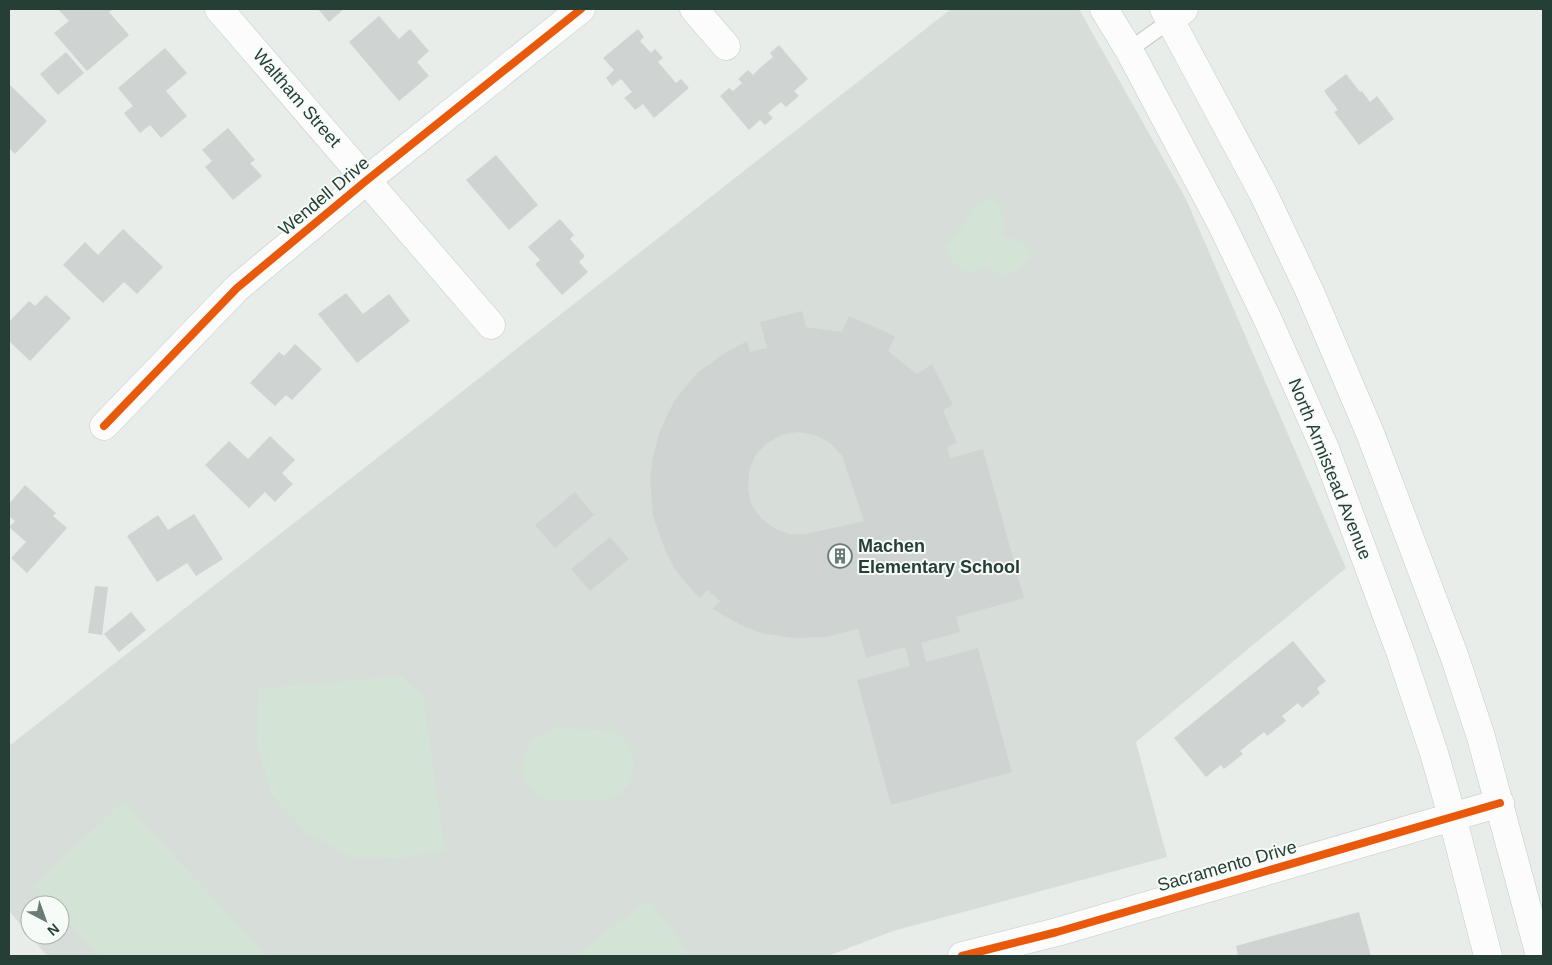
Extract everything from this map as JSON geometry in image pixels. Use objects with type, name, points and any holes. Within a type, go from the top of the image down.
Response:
[{"type":"main road","name":"Waltham Street","points":[[219,9],[491,325]]},
{"type":"main road","name":"Wendell Drive","points":[[104,426],[237,288],[367,180],[581,9]]},
{"type":"main road","points":[[694,9],[726,46]]},
{"type":"main road","name":"North Armistead Avenue","points":[[1104,9],[1129,50],[1225,231],[1267,318],[1326,451],[1401,654],[1434,753],[1488,956]]},
{"type":"main road","points":[[1173,13],[1310,292],[1370,433],[1454,655],[1481,737],[1540,956]]},
{"type":"main road","name":"Sacramento Drive","points":[[962,956],[1057,932],[1500,803]]},
{"type":"lane","points":[[1129,50],[1173,13]]},
{"type":"shaded area","points":[[951,9],[1079,9],[1186,199],[1346,568],[1136,742],[1167,857],[893,931],[828,956],[47,956],[38,945],[70,945],[70,895],[20,895],[20,924],[9,911],[9,746]]},
{"type":"green space","points":[[986,199],[997,204],[1005,221],[1001,237],[1019,241],[1031,255],[1018,268],[1001,276],[989,266],[974,271],[962,270],[952,260],[946,248],[966,222],[974,206]]},
{"type":"green space","points":[[401,676],[423,697],[444,850],[401,858],[353,857],[307,833],[272,794],[257,744],[259,689]]},
{"type":"green space","points":[[556,728],[612,731],[623,738],[632,754],[634,768],[630,782],[621,793],[609,799],[594,800],[551,800],[538,797],[525,780],[523,772],[524,759],[528,747],[536,737]]},
{"type":"green space","points":[[123,802],[267,956],[100,956],[70,924],[70,895],[43,895],[34,886]]},
{"type":"green space","points":[[649,900],[687,951],[680,956],[574,956]]},
{"type":"building","points":[[58,9],[114,9],[109,12],[129,35],[87,71],[54,33],[69,21]]},
{"type":"building","points":[[318,9],[344,9],[329,22]]},
{"type":"building","points":[[379,16],[399,39],[410,29],[429,51],[417,62],[429,76],[399,101],[349,42]]},
{"type":"building","points":[[638,29],[644,37],[640,41],[651,53],[655,49],[663,58],[658,62],[676,83],[681,79],[689,88],[654,118],[643,104],[635,110],[624,98],[632,92],[621,79],[612,86],[606,78],[614,70],[603,58]]},
{"type":"building","points":[[779,45],[808,79],[794,91],[799,96],[786,107],[781,102],[768,113],[773,118],[765,125],[760,120],[749,130],[720,96],[729,88],[733,91],[742,83],[738,79],[748,70],[753,75],[773,57],[770,53]]},
{"type":"building","points":[[165,48],[187,73],[166,91],[187,116],[161,138],[150,125],[140,133],[124,113],[133,106],[118,88]]},
{"type":"building","points":[[66,52],[84,73],[58,95],[40,74]]},
{"type":"building","points":[[1346,74],[1370,102],[1377,96],[1394,119],[1359,145],[1334,112],[1338,110],[1324,91]]},
{"type":"building","points":[[9,84],[47,121],[15,154],[9,148]]},
{"type":"building","points":[[228,128],[255,160],[250,163],[262,176],[233,200],[205,167],[212,161],[202,150]]},
{"type":"building","points":[[496,155],[538,205],[509,230],[466,180]]},
{"type":"building","points":[[560,219],[574,235],[570,239],[585,256],[579,262],[588,272],[562,295],[535,264],[540,260],[528,247]]},
{"type":"building","points":[[123,229],[163,267],[137,294],[124,282],[103,303],[63,265],[85,242],[98,255]]},
{"type":"building","points":[[346,293],[363,314],[389,294],[410,321],[357,363],[318,314]]},
{"type":"building","points":[[46,295],[71,318],[30,361],[9,341],[9,322],[29,301],[35,306]]},
{"type":"building","name":"Machen Elementary School","points":[[802,311],[806,327],[842,332],[849,316],[895,336],[888,351],[917,374],[932,364],[953,405],[943,410],[957,443],[947,447],[950,458],[983,449],[1024,598],[956,617],[960,632],[921,643],[926,662],[978,648],[1012,772],[891,805],[857,680],[910,666],[905,647],[866,658],[858,629],[826,637],[794,638],[761,633],[741,625],[712,609],[720,601],[707,590],[700,598],[676,571],[665,550],[653,516],[650,480],[659,433],[674,401],[697,373],[726,352],[747,341],[750,352],[767,348],[760,322]],"holes":[[[798,432],[815,435],[830,443],[842,456],[864,521],[806,534],[789,534],[774,528],[761,518],[751,504],[748,488],[749,471],[755,456],[766,444],[781,435]]]},
{"type":"building","points":[[295,344],[322,369],[292,400],[286,395],[275,406],[250,383],[279,352],[284,356]]},
{"type":"building","points":[[270,436],[295,460],[282,473],[293,484],[275,502],[265,492],[249,508],[205,465],[229,441],[248,459]]},
{"type":"building","points":[[25,485],[56,513],[53,516],[67,528],[27,573],[11,558],[26,542],[9,527],[15,521],[9,516],[9,504]]},
{"type":"building","points":[[575,492],[594,515],[555,548],[535,525]]},
{"type":"building","points":[[194,514],[223,559],[196,576],[187,563],[157,582],[127,536],[158,515],[168,530]]},
{"type":"building","points":[[610,537],[629,559],[590,591],[571,569]]},
{"type":"building","points":[[95,586],[108,587],[102,635],[88,633]]},
{"type":"building","points":[[131,612],[146,630],[119,652],[104,634]]},
{"type":"building","points":[[1293,641],[1326,681],[1317,688],[1320,693],[1302,708],[1298,703],[1282,716],[1286,721],[1267,736],[1264,732],[1240,751],[1243,754],[1224,769],[1221,765],[1206,777],[1174,738]]},
{"type":"building","points":[[1359,912],[1371,956],[1238,956],[1236,946]]},
{"type":"cycle path","points":[[104,426],[237,288],[367,180],[581,9]]},
{"type":"cycle path","points":[[962,956],[1057,932],[1500,803]]},
{"type":"place","name":"Machen Elementary School","points":[[840,556]]}]
